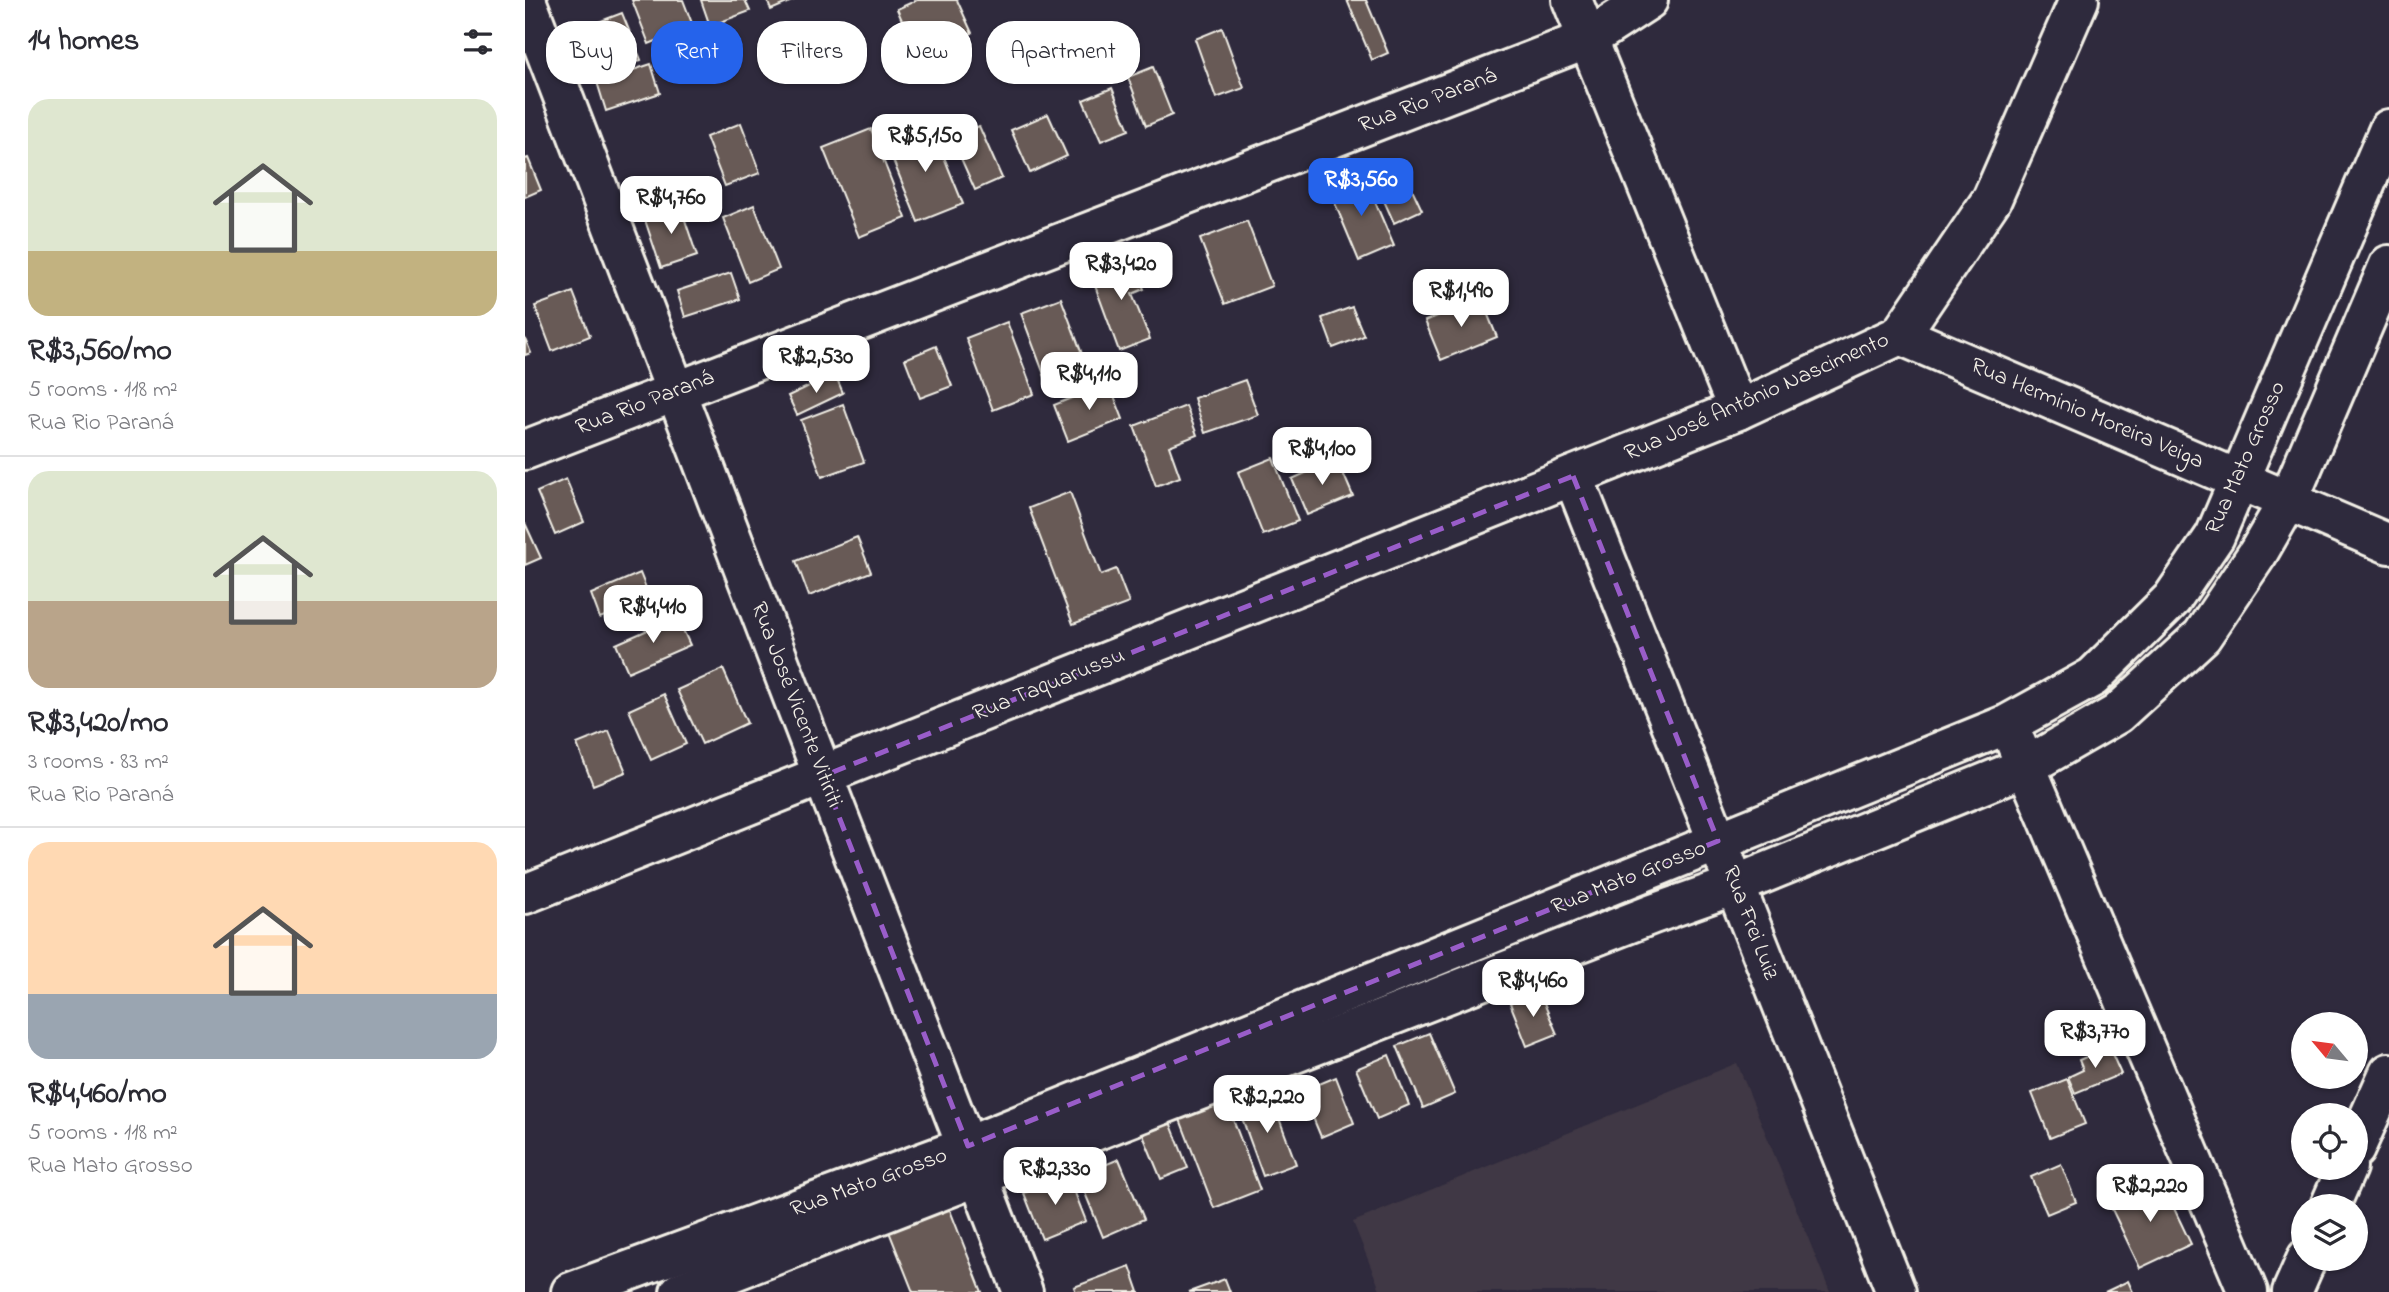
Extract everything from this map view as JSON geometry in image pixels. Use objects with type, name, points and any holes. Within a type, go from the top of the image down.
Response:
[{"type":"street","points":[[1572,0],[1738,410]]},
{"type":"street","name":"Rua Rio Paraná","points":[[525,450],[1588,39],[1648,0]]},
{"type":"street","name":"Rua José Antônio Nascimento","points":[[1573,476],[1738,410],[1900,335],[1992,199],[2079,0]]},
{"type":"street","name":"Rua José Vicente Vitiriti","points":[[533,5],[676,391],[1023,1292]]},
{"type":"street","name":"Rua Mato Grosso","points":[[680,1292],[1718,841],[2008,724],[2093,677],[2172,599],[2215,536],[2389,129]]},
{"type":"street","name":"Rua Mato Grosso","points":[[571,1292],[647,1279],[974,1162],[1735,885],[2025,767],[2117,715],[2202,636],[2258,553],[2288,501],[2389,265]]},
{"type":"street","name":"Rua Herminio Moreira Veiga","points":[[1900,335],[2389,544]]},
{"type":"street","name":"Rua Taquarussu","points":[[525,894],[1573,476]]},
{"type":"street","name":"Rua Frei Luiz","points":[[1573,476],[1896,1292]]},
{"type":"street","points":[[2008,724],[2248,1292]]},
{"type":"street","points":[[2368,1120],[2389,1073]]},
{"type":"street","points":[[2292,1292],[2301,1271]]},
{"type":"highlighted area","points":[[1573,476],[1718,841],[968,1146],[823,776]]},
{"type":"shaded area","points":[[1737,1063],[1830,1292],[1381,1292],[1353,1222]]},
{"type":"building","points":[[632,0],[683,0],[691,21],[651,21],[649,44]]},
{"type":"building","points":[[701,0],[745,0],[750,11],[723,21],[708,21]]},
{"type":"building","points":[[767,0],[794,0],[771,10]]},
{"type":"building","points":[[917,0],[957,0],[967,21],[902,21],[897,9]]},
{"type":"building","points":[[1347,0],[1366,0],[1388,53],[1372,60]]},
{"type":"building","points":[[622,13],[625,21],[601,21]]},
{"type":"building","points":[[1222,28],[1244,88],[1216,98],[1195,39]]},
{"type":"building","points":[[651,64],[651,84],[657,84],[660,93],[606,111],[598,84],[637,84],[637,69]]},
{"type":"building","points":[[1153,67],[1172,115],[1146,126],[1131,84],[1140,84],[1140,72]]},
{"type":"building","points":[[1112,88],[1129,130],[1101,141],[1083,100]]},
{"type":"building","points":[[1048,114],[1067,156],[1030,173],[1011,130]]},
{"type":"building","points":[[741,123],[760,173],[725,186],[706,137]]},
{"type":"building","points":[[931,125],[963,204],[918,222],[886,143]]},
{"type":"building","points":[[979,126],[1002,178],[975,190],[952,138]]},
{"type":"building","points":[[871,129],[906,218],[859,237],[823,148]]},
{"type":"building","points":[[528,158],[541,190],[525,197],[525,159]]},
{"type":"building","points":[[1398,159],[1422,210],[1394,223],[1371,172]]},
{"type":"building","points":[[1363,174],[1394,246],[1359,261],[1329,189]]},
{"type":"building","points":[[680,205],[697,256],[661,268],[644,217]]},
{"type":"building","points":[[754,205],[779,269],[748,282],[723,218]]},
{"type":"building","points":[[1247,221],[1272,286],[1225,304],[1200,239]]},
{"type":"building","points":[[1131,256],[1144,289],[1132,294],[1150,339],[1119,351],[1090,272]]},
{"type":"building","points":[[731,273],[740,299],[685,317],[677,291]]},
{"type":"building","points":[[573,292],[590,336],[552,351],[535,306]]},
{"type":"building","points":[[1061,298],[1091,378],[1051,393],[1021,313]]},
{"type":"building","points":[[1481,298],[1497,337],[1441,360],[1425,321]]},
{"type":"building","points":[[1352,307],[1364,336],[1333,348],[1322,318]]},
{"type":"building","points":[[1007,322],[1034,394],[993,410],[966,338]]},
{"type":"building","points":[[525,338],[531,353],[525,355]]},
{"type":"building","points":[[936,346],[952,386],[920,398],[905,359]]},
{"type":"building","points":[[835,374],[843,393],[797,415],[788,396]]},
{"type":"building","points":[[1245,380],[1258,415],[1205,433],[1194,398]]},
{"type":"building","points":[[1109,383],[1123,419],[1068,441],[1054,405]]},
{"type":"building","points":[[843,404],[864,462],[822,477],[801,420]]},
{"type":"building","points":[[1186,406],[1197,435],[1169,446],[1180,477],[1156,486],[1134,426]]},
{"type":"building","points":[[1273,458],[1298,521],[1263,535],[1238,472]]},
{"type":"building","points":[[1337,459],[1353,496],[1307,515],[1292,479]]},
{"type":"building","points":[[566,479],[584,522],[555,535],[537,492]]},
{"type":"building","points":[[1070,492],[1101,575],[1116,569],[1129,603],[1073,624],[1029,508]]},
{"type":"building","points":[[525,523],[541,558],[525,565]]},
{"type":"building","points":[[857,537],[871,572],[809,596],[796,561]]},
{"type":"building","points":[[640,573],[650,598],[600,618],[591,594]]},
{"type":"building","points":[[677,617],[690,645],[628,672],[616,644]]},
{"type":"building","points":[[723,669],[747,723],[702,744],[677,690]]},
{"type":"building","points":[[664,694],[686,744],[651,760],[629,710]]},
{"type":"building","points":[[609,731],[626,772],[593,785],[577,744]]},
{"type":"building","points":[[1539,991],[1557,1034],[1527,1046],[1510,1003]]},
{"type":"building","points":[[1429,1033],[1455,1094],[1423,1108],[1397,1046]]},
{"type":"building","points":[[2109,1047],[2121,1074],[2075,1093],[2068,1077],[2083,1070],[2079,1060]]},
{"type":"building","points":[[1389,1055],[1409,1105],[1377,1119],[1356,1069]]},
{"type":"building","points":[[1336,1077],[1354,1123],[1321,1137],[1302,1091]]},
{"type":"building","points":[[2067,1079],[2085,1124],[2050,1138],[2032,1093]]},
{"type":"building","points":[[1270,1094],[1296,1164],[1263,1176],[1238,1107]]},
{"type":"building","points":[[1224,1096],[1260,1190],[1214,1208],[1178,1114]]},
{"type":"building","points":[[1168,1117],[1188,1168],[1161,1179],[1140,1128]]},
{"type":"building","points":[[1119,1159],[1144,1219],[1103,1237],[1078,1176]]},
{"type":"building","points":[[2061,1164],[2076,1202],[2047,1214],[2031,1177]]},
{"type":"building","points":[[1068,1175],[1086,1221],[1042,1239],[1024,1193]]},
{"type":"building","points":[[2160,1179],[2191,1244],[2140,1268],[2109,1203]]},
{"type":"building","points":[[948,1205],[982,1292],[913,1292],[888,1229]]},
{"type":"building","points":[[1130,1266],[1139,1292],[1076,1292],[1074,1287]]},
{"type":"building","points":[[1225,1279],[1230,1292],[1189,1292]]},
{"type":"building","points":[[2128,1281],[2133,1292],[2105,1292]]}]
